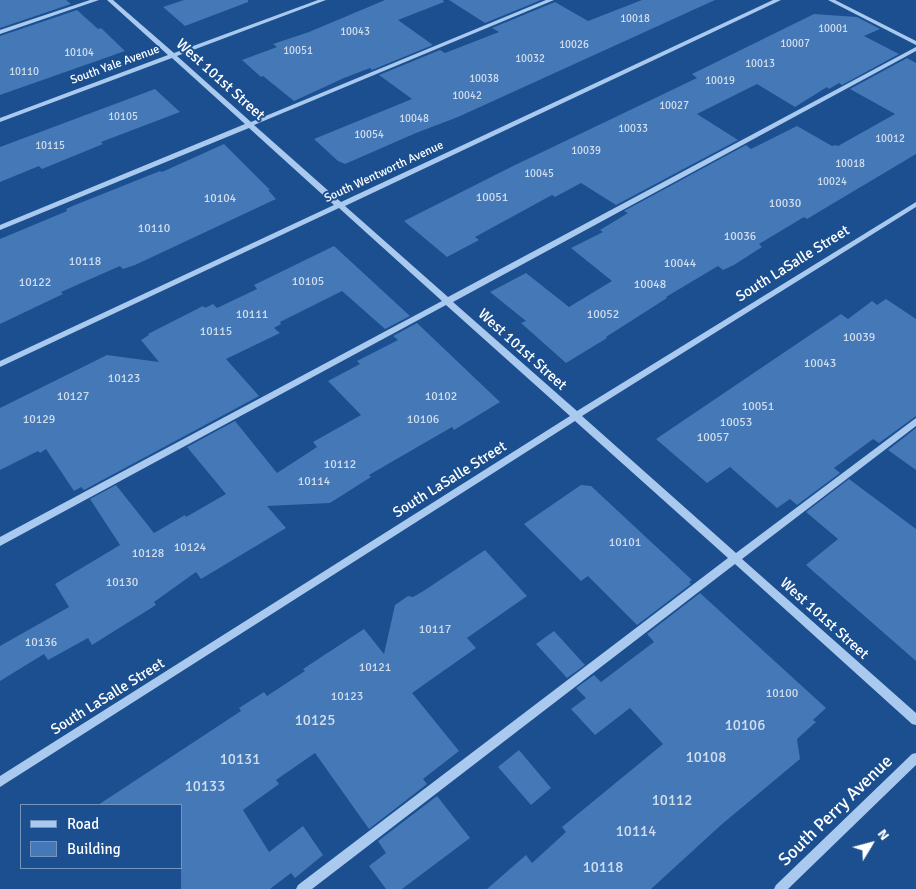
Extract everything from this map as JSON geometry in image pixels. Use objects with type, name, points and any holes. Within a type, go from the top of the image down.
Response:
[{"type":"street","points":[[0,32],[96,0]]},
{"type":"street","name":"West 101st Street","points":[[110,0],[916,720]]},
{"type":"street","name":"South Yale Avenue","points":[[0,120],[323,0]]},
{"type":"street","points":[[0,228],[551,0]]},
{"type":"street","name":"South Wentworth Avenue","points":[[0,364],[778,0]]},
{"type":"street","points":[[831,0],[916,42]]},
{"type":"street","points":[[0,542],[916,49]]},
{"type":"street","name":"South LaSalle Street","points":[[0,782],[576,416],[916,204]]},
{"type":"street","points":[[302,889],[916,421]]},
{"type":"street","name":"South Perry Avenue","points":[[780,889],[916,758]]},
{"type":"building","points":[[0,0],[66,0],[71,4],[0,28]]},
{"type":"building","points":[[184,0],[248,0],[248,2],[185,26],[163,7]]},
{"type":"building","points":[[385,0],[443,0],[444,2],[398,20],[433,45],[372,70],[370,68],[344,78],[294,101],[263,76],[261,77],[242,60],[277,47],[273,44],[309,32]]},
{"type":"building","points":[[449,0],[541,0],[485,23]]},
{"type":"building","points":[[642,0],[715,0],[458,117],[345,164],[338,161],[314,139],[412,99],[379,75],[440,50],[445,53],[499,32],[492,28],[555,2],[588,21]]},
{"type":"building","points":[[77,10],[98,29],[101,28],[125,51],[0,95],[0,36]]},
{"type":"building","points":[[814,14],[857,17],[880,29],[864,36],[899,54],[842,85],[839,83],[829,89],[827,87],[795,107],[757,84],[697,114],[738,140],[616,205],[581,183],[555,197],[552,195],[475,237],[479,240],[447,257],[404,221],[513,166],[697,78],[692,74]]},
{"type":"building","points":[[907,58],[916,63],[916,154],[807,219],[804,217],[759,244],[762,247],[734,265],[723,270],[718,266],[666,297],[607,338],[566,363],[521,323],[526,321],[490,292],[526,273],[569,307],[612,281],[571,248],[603,232],[600,230],[628,213],[624,211],[746,145],[751,149],[797,126],[832,146],[838,146],[895,114],[850,89]]},
{"type":"building","points":[[155,89],[180,112],[101,142],[103,144],[42,169],[39,166],[0,182],[0,147]]},
{"type":"building","points":[[224,144],[270,190],[268,190],[276,199],[135,265],[123,269],[120,266],[61,292],[63,294],[0,324],[0,239],[67,211],[66,209],[75,205],[160,171],[162,172]]},
{"type":"building","points":[[334,246],[410,316],[385,329],[342,291],[280,322],[281,324],[274,328],[280,333],[226,359],[259,396],[84,490],[81,487],[74,491],[46,449],[40,453],[38,451],[0,470],[0,408],[107,355],[159,362],[141,340],[148,334],[203,306],[205,308],[213,304],[217,308],[257,289],[254,285]]},
{"type":"building","points":[[886,299],[916,319],[916,416],[879,443],[873,439],[834,468],[840,473],[797,505],[790,499],[777,508],[730,467],[707,483],[656,439],[841,314],[848,319],[872,301],[877,305]]},
{"type":"building","points":[[417,323],[500,402],[454,430],[452,427],[369,475],[371,477],[330,503],[267,506],[286,528],[201,579],[196,572],[154,602],[156,605],[92,645],[88,638],[48,660],[44,654],[0,681],[0,646],[69,607],[55,584],[120,545],[90,499],[116,485],[154,533],[185,515],[186,517],[226,494],[187,447],[235,421],[277,473],[317,447],[313,442],[361,415],[328,381],[360,364],[357,361],[398,340],[393,336]]},
{"type":"building","points":[[916,428],[916,470],[888,450]]},
{"type":"building","points":[[849,479],[916,529],[916,661],[806,565],[838,539],[806,512]]},
{"type":"building","points":[[581,485],[591,486],[692,580],[689,582],[691,584],[637,625],[588,576],[581,581],[524,524]]},
{"type":"building","points":[[485,550],[527,596],[467,638],[476,648],[412,693],[459,751],[423,779],[427,784],[369,829],[315,753],[276,780],[279,784],[243,810],[269,852],[303,826],[323,855],[295,878],[291,873],[270,889],[181,889],[182,804],[100,804],[241,711],[239,708],[264,692],[267,696],[305,671],[303,669],[364,629],[384,654],[395,605],[408,596],[413,597]]},
{"type":"building","points":[[700,593],[826,708],[813,720],[816,722],[797,739],[800,759],[721,825],[651,889],[487,889],[526,855],[532,863],[566,832],[562,827],[663,744],[630,708],[595,735],[571,709],[586,698],[576,688],[594,675],[601,682],[654,642],[647,634]]},
{"type":"building","points":[[554,631],[585,665],[567,678],[536,644]]},
{"type":"building","points":[[519,750],[551,788],[531,805],[498,767]]},
{"type":"building","points":[[437,796],[470,838],[402,889],[386,889],[369,866],[386,853],[378,841]]}]
